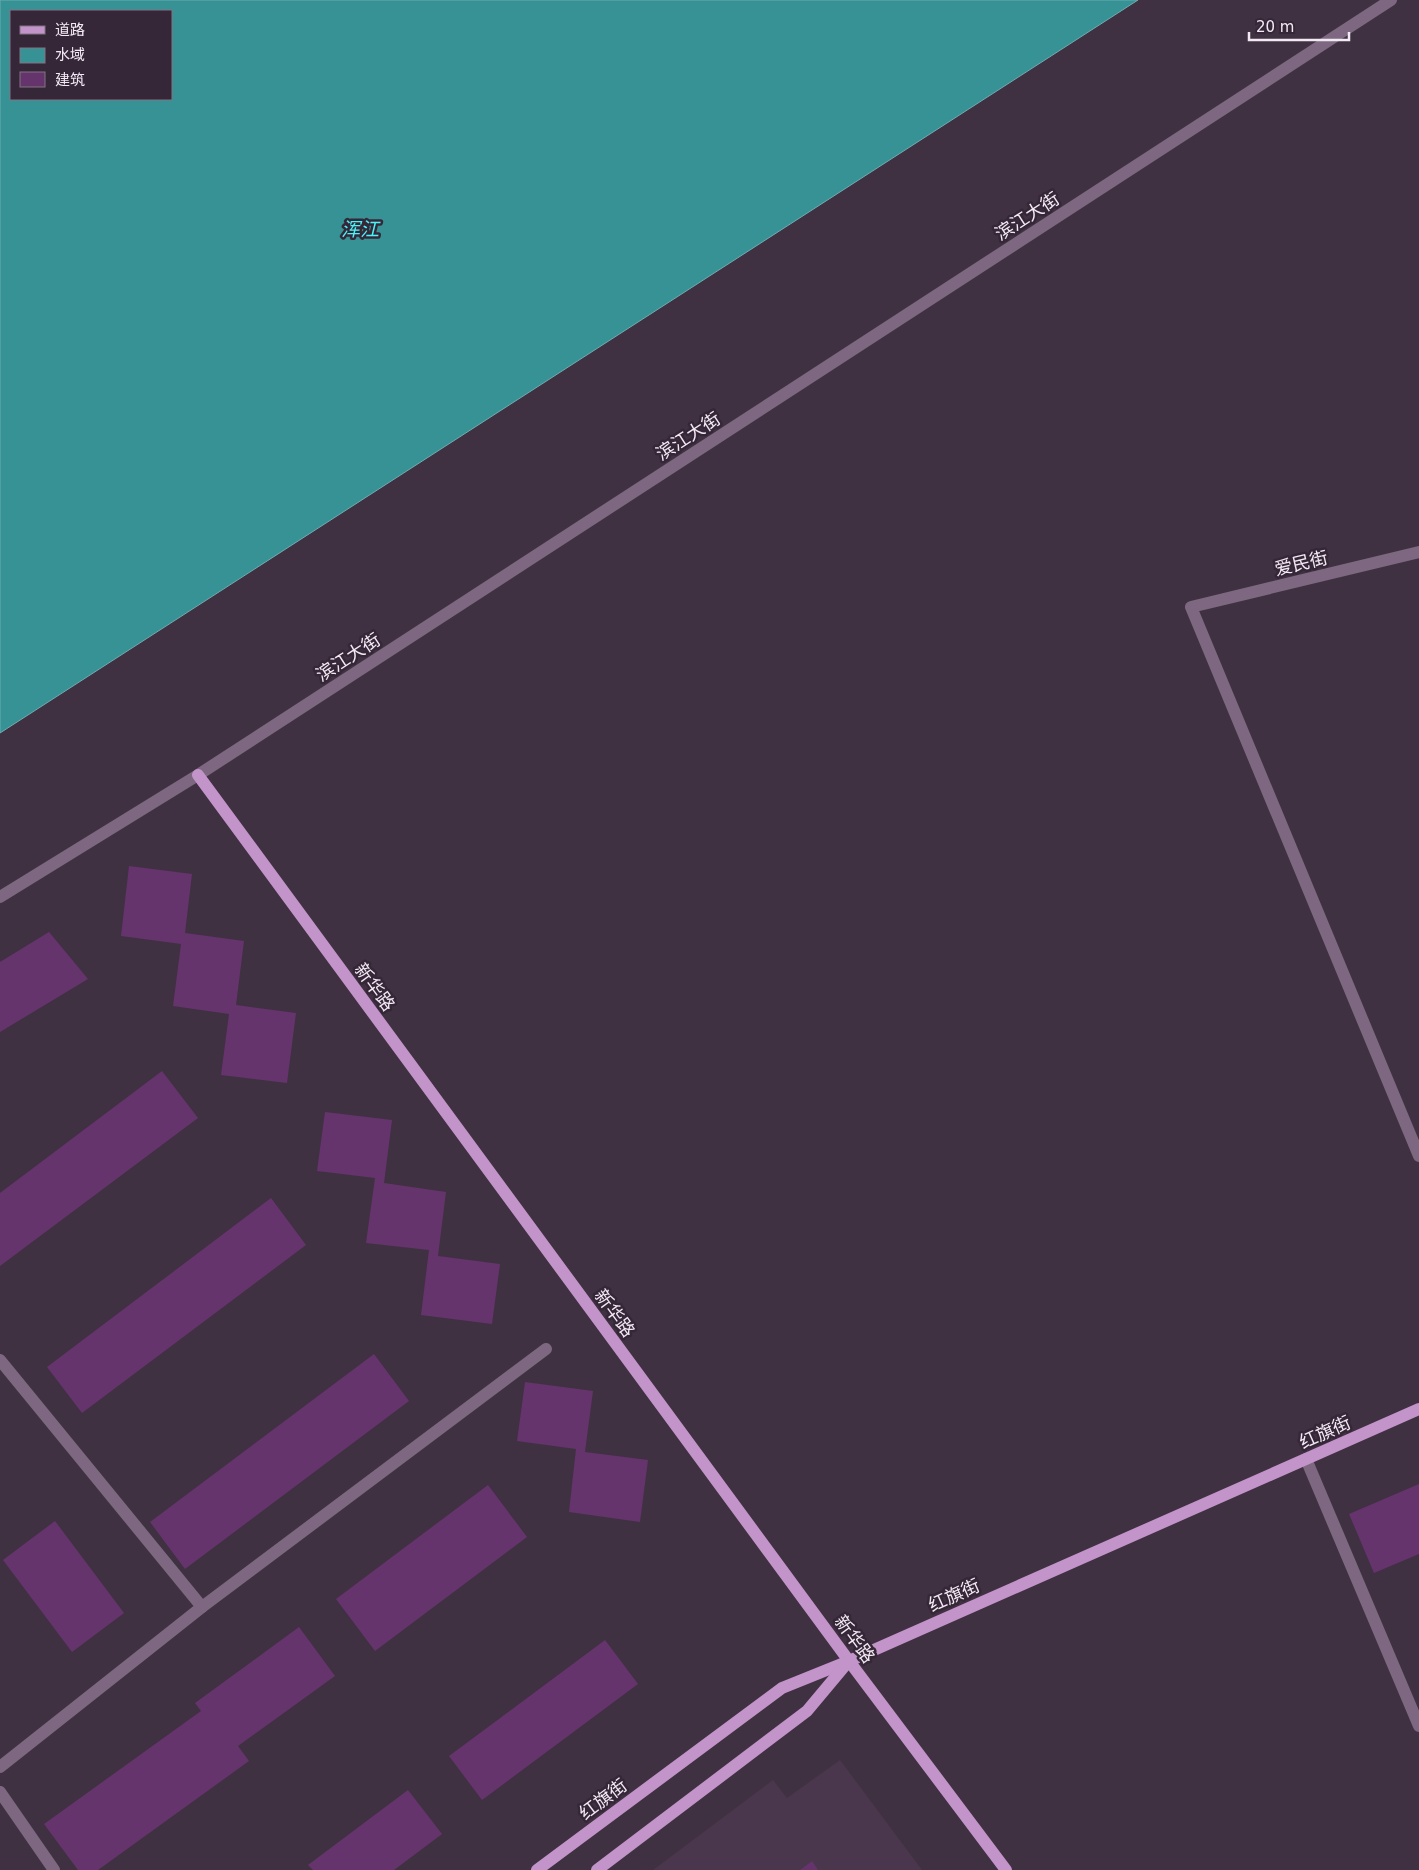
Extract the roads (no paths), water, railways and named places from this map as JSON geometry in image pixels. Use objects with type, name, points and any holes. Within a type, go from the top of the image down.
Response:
[{"type":"main road","name":"新华路","points":[[198,775],[849,1661],[1006,1870]]},
{"type":"main road","name":"红旗街","points":[[537,1870],[782,1688],[849,1661],[1419,1409]]},
{"type":"main road","points":[[597,1870],[807,1711],[849,1661]]},
{"type":"street","name":"滨江大街","points":[[0,897],[198,775],[1391,0]]},
{"type":"street","name":"爱民街","points":[[1419,552],[1191,607],[1419,1156]]},
{"type":"street","points":[[0,1768],[202,1607],[546,1349]]},
{"type":"street","points":[[0,1360],[202,1607]]},
{"type":"street","points":[[1306,1459],[1419,1726]]},
{"type":"street","points":[[0,1792],[54,1870]]},
{"type":"water","name":"浑江","points":[[0,0],[1138,0],[0,733]]}]
